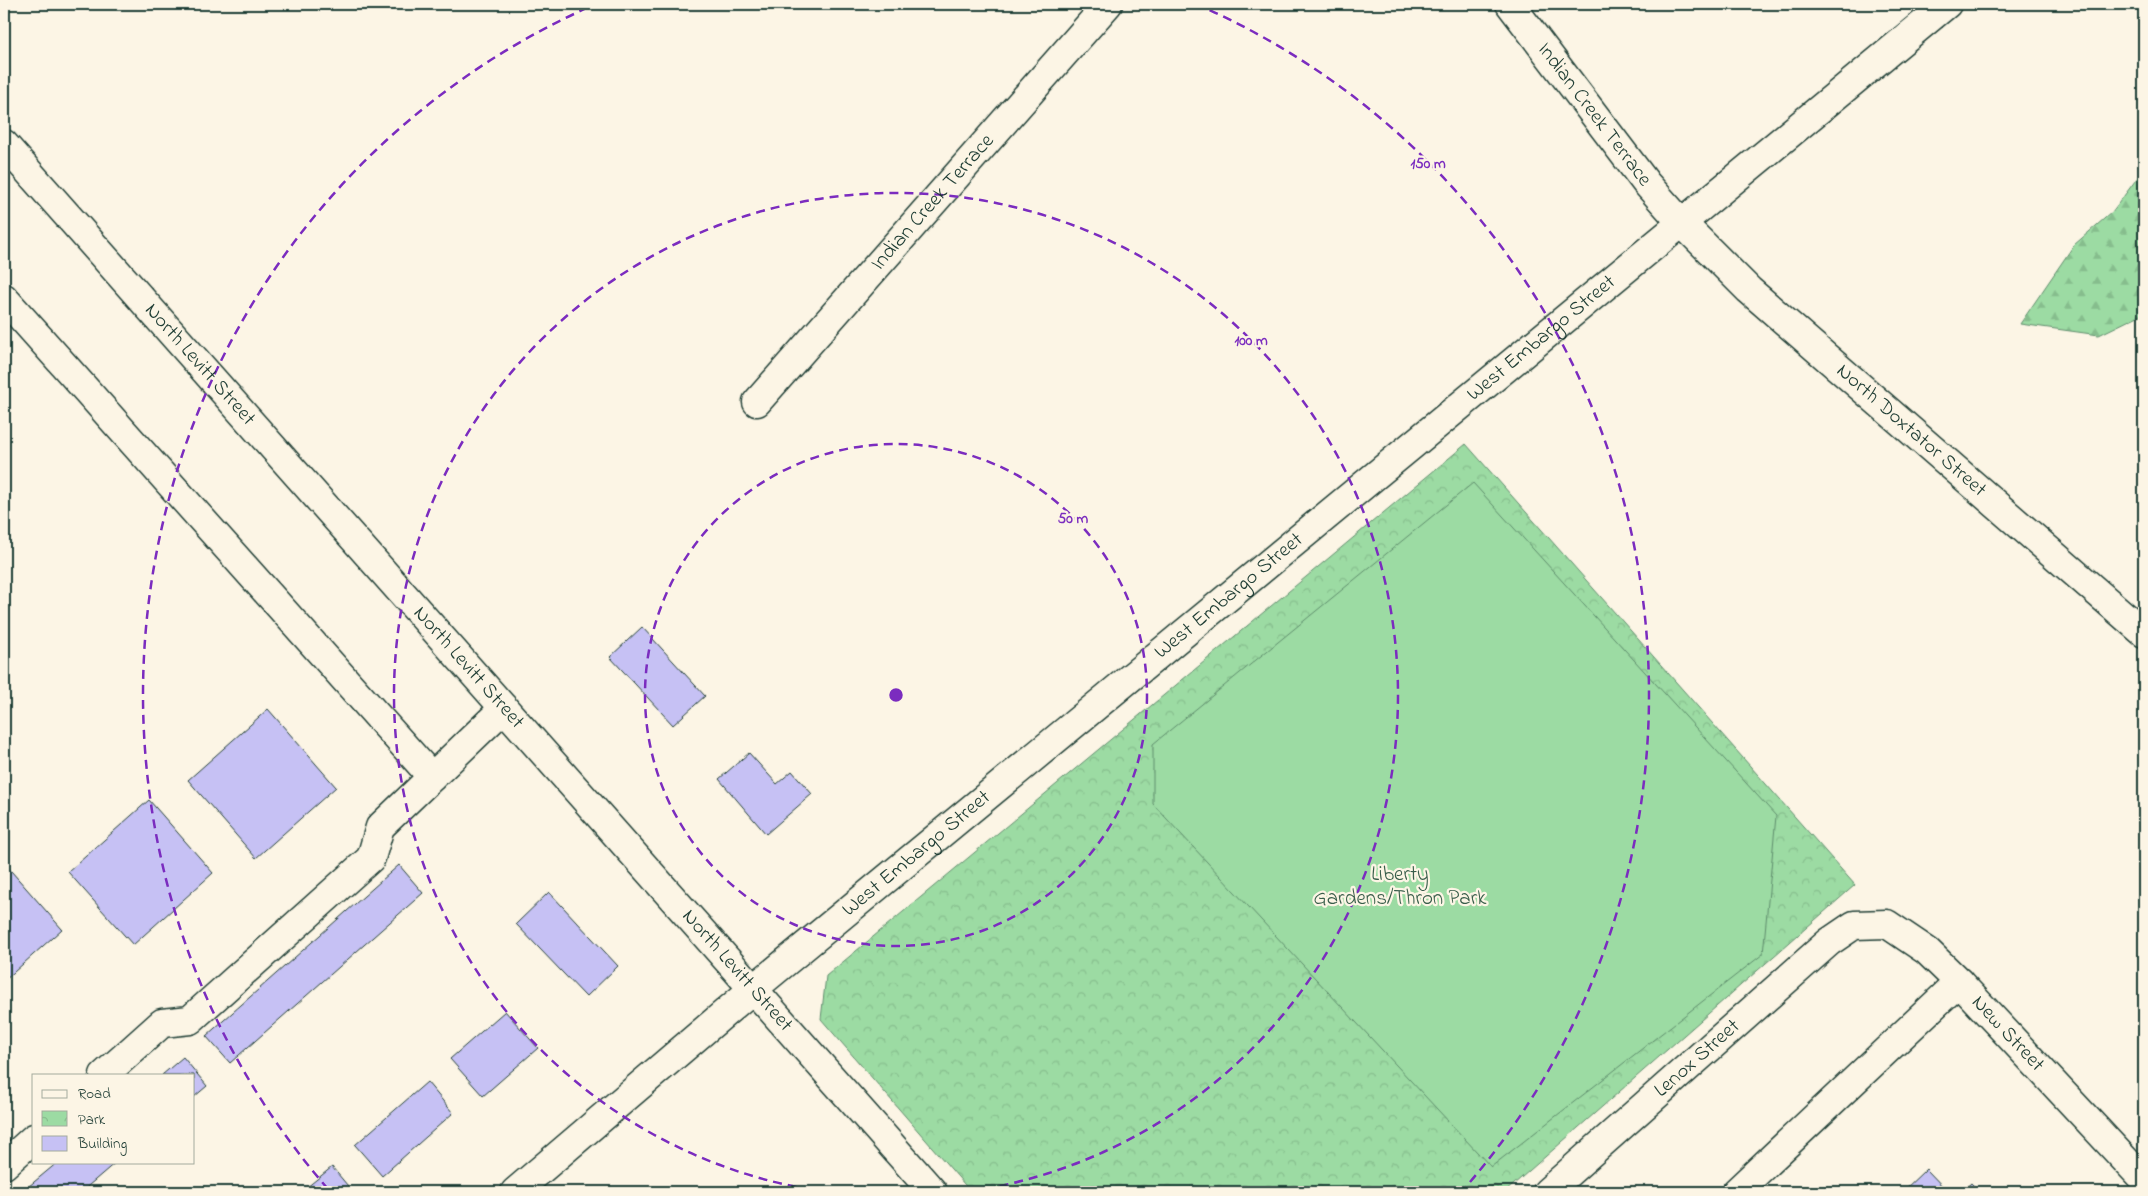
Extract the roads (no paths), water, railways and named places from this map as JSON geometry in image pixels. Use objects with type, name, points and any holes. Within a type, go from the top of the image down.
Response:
[{"type":"street","name":"Indian Creek Terrace","points":[[757,402],[1108,4]]},
{"type":"street","name":"Indian Creek Terrace","points":[[1510,4],[1646,184],[1681,222]]},
{"type":"street","name":"West Embargo Street","points":[[515,1192],[753,989],[1947,4]]},
{"type":"street","name":"North Levitt Street","points":[[4,144],[933,1192]]},
{"type":"street","name":"North Doxtator Street","points":[[1681,222],[1749,290],[2144,633]]},
{"type":"street","points":[[4,298],[432,777]]},
{"type":"street","points":[[105,1074],[162,1023],[190,1020],[371,858],[380,827],[504,708]]},
{"type":"street","name":"New Street","points":[[1851,926],[1886,924],[1927,951],[1960,982],[2144,1180]]},
{"type":"street","name":"Lenox Street","points":[[1546,1192],[1829,942],[1851,926]]},
{"type":"street","points":[[1736,1192],[1960,982]]},
{"type":"street","points":[[4,1165],[32,1140]]},
{"type":"park label","name":"Liberty Gardens/Thron Park","points":[[1400,887]]}]
